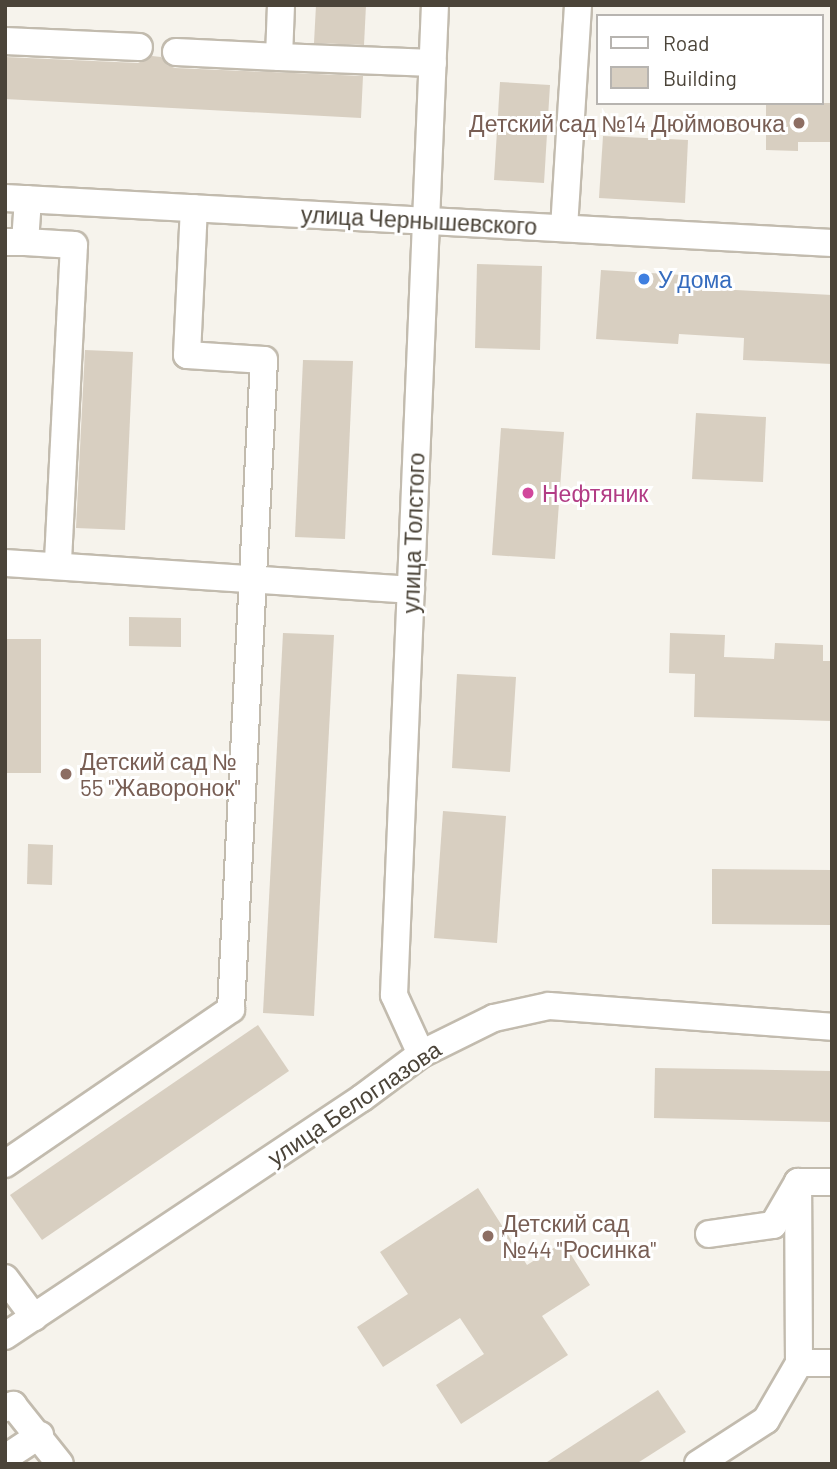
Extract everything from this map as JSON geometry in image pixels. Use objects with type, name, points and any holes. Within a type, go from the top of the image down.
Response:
[{"type":"street","points":[[279,57],[281,5]]},
{"type":"street","name":"улица Толстого","points":[[421,1054],[394,995],[435,5]]},
{"type":"street","points":[[564,228],[578,5]]},
{"type":"street","points":[[5,41],[138,47]]},
{"type":"street","points":[[176,52],[433,63]]},
{"type":"street","points":[[17,199],[15,242],[74,245],[58,566]]},
{"type":"street","name":"улица Чернышевского","points":[[17,199],[832,243]]},
{"type":"street","points":[[5,1164],[231,1009],[264,360],[187,355],[194,208]]},
{"type":"street","points":[[5,563],[411,590]]},
{"type":"street","name":"улица Белоглазова","points":[[5,1336],[362,1098],[421,1054],[494,1018],[524,1009],[549,1006],[832,1027]]},
{"type":"street","points":[[798,1182],[832,1182]]},
{"type":"street","points":[[709,1234],[773,1225],[798,1182]]},
{"type":"street","points":[[698,1464],[766,1420],[799,1363],[798,1182]]},
{"type":"street","points":[[5,1278],[34,1317]]},
{"type":"street","points":[[799,1363],[832,1363]]},
{"type":"street","points":[[5,1408],[13,1405],[40,1435],[60,1464]]},
{"type":"street","points":[[5,1458],[40,1435]]},
{"type":"building","points":[[316,5],[366,5],[364,45],[314,43]]},
{"type":"building","points":[[152,56],[161,57],[167,65],[175,68],[363,76],[361,118],[5,99],[5,57],[138,63]]},
{"type":"building","points":[[500,82],[550,85],[544,183],[494,180]]},
{"type":"building","name":"Детский сад №14 Дюймовочка","points":[[832,103],[832,142],[798,142],[798,151],[766,150],[766,105]]},
{"type":"building","points":[[603,136],[688,140],[685,203],[599,198]]},
{"type":"building","points":[[477,264],[542,266],[540,350],[475,348]]},
{"type":"building","points":[[601,270],[683,275],[682,280],[718,282],[717,289],[832,295],[832,364],[743,360],[744,338],[679,334],[678,344],[596,339]]},
{"type":"building","points":[[85,350],[133,352],[125,530],[76,528]]},
{"type":"building","points":[[303,360],[353,361],[345,539],[295,537]]},
{"type":"building","points":[[696,413],[766,417],[763,482],[692,479]]},
{"type":"building","name":"Нефтяник","points":[[501,428],[564,432],[555,559],[492,555]]},
{"type":"building","points":[[129,617],[181,618],[181,647],[129,646]]},
{"type":"building","points":[[283,633],[334,635],[314,1016],[263,1013]]},
{"type":"building","points":[[670,633],[725,635],[724,657],[774,659],[775,643],[823,645],[823,661],[832,661],[832,721],[694,717],[695,674],[669,673]]},
{"type":"building","points":[[5,639],[41,639],[41,773],[5,773]]},
{"type":"building","points":[[457,674],[516,677],[510,772],[452,768]]},
{"type":"building","points":[[443,811],[506,816],[497,943],[434,938]]},
{"type":"building","points":[[28,844],[53,845],[52,885],[27,884]]},
{"type":"building","points":[[712,869],[832,870],[832,925],[712,924]]},
{"type":"building","points":[[258,1025],[289,1071],[42,1240],[10,1195]]},
{"type":"building","points":[[655,1068],[832,1071],[832,1122],[654,1118]]},
{"type":"building","points":[[478,1188],[527,1265],[563,1242],[590,1285],[542,1316],[568,1355],[461,1424],[436,1385],[484,1354],[460,1318],[383,1367],[357,1327],[408,1294],[380,1252]]},
{"type":"building","points":[[658,1390],[686,1432],[636,1464],[544,1464]]},
{"type":"place","name":"Детский сад №14 Дюймовочка","points":[[799,123]]},
{"type":"place","name":"У дома","points":[[644,279]]},
{"type":"place","name":"Нефтяник","points":[[528,493]]},
{"type":"place","name":"Детский сад № 55 \"Жаворонок\"","points":[[66,774]]},
{"type":"place","name":"Детский сад №44 \"Росинка\"","points":[[488,1236]]}]
